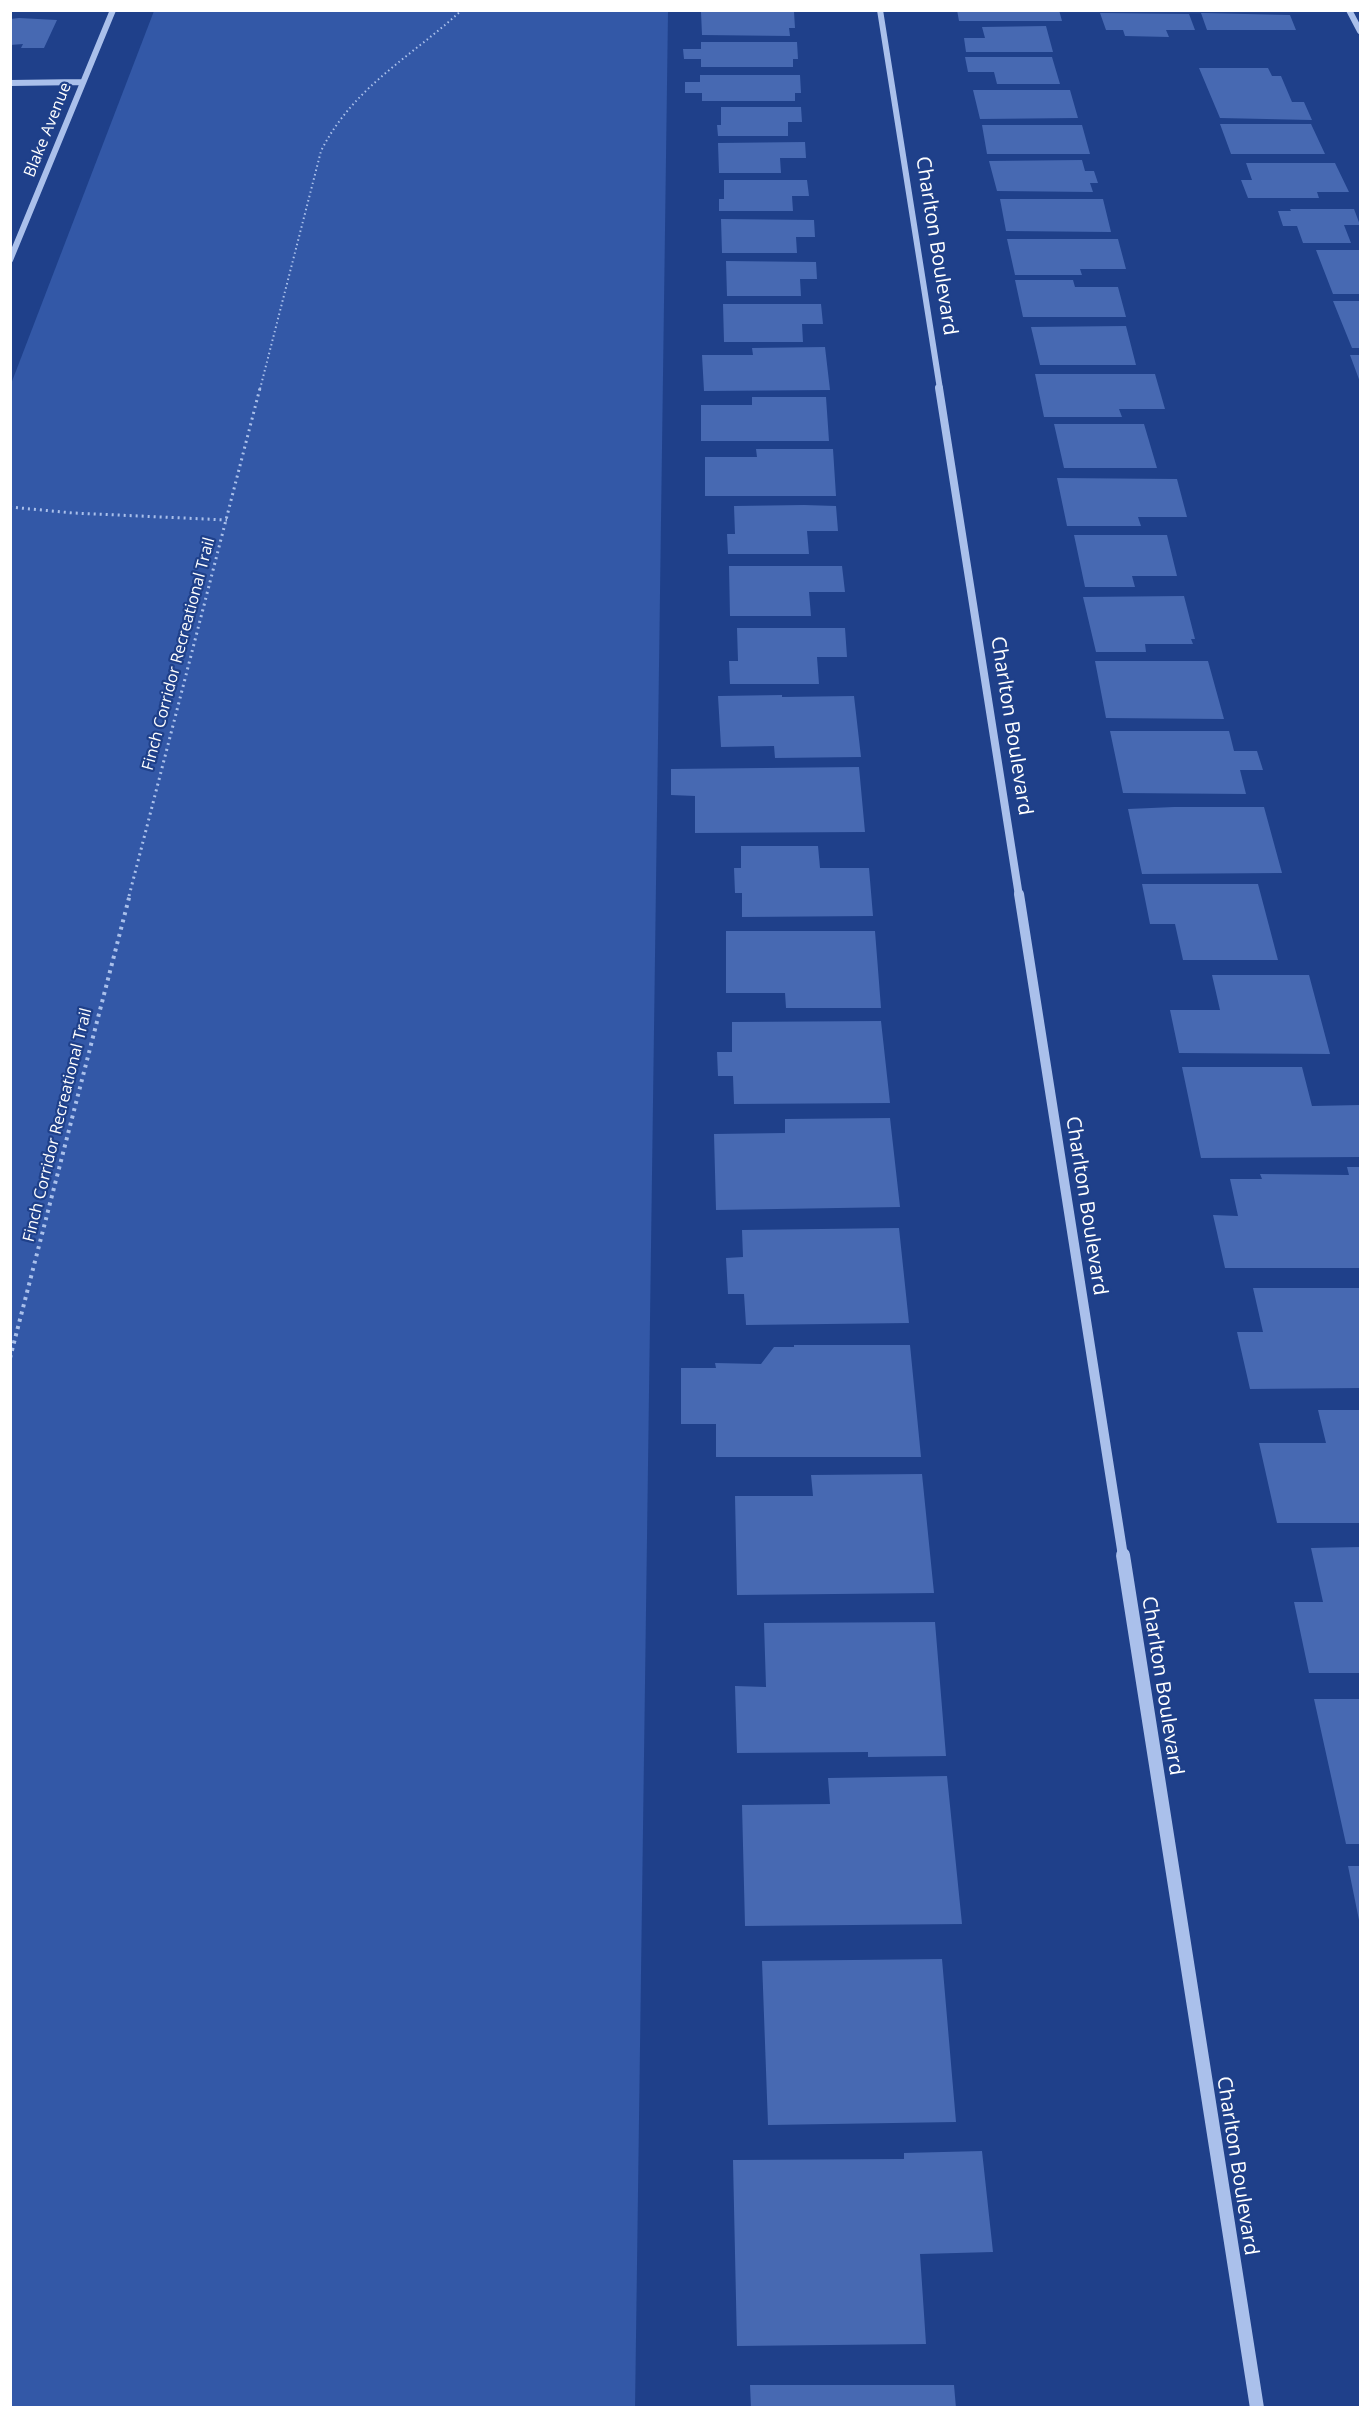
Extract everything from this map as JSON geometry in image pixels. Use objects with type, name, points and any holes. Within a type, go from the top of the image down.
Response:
[{"type":"street","name":"Blake Avenue","points":[[10,260],[113,10]]},
{"type":"street","name":"Charlton Boulevard","points":[[880,10],[1257,2408]]},
{"type":"street","points":[[1349,10],[1360,31]]},
{"type":"street","points":[[10,83],[82,82]]},
{"type":"path","name":"Finch Corridor Recreational Trail","points":[[10,1358],[325,141],[336,121],[361,94],[462,10]]},
{"type":"path","points":[[10,507],[73,513],[227,520]]},
{"type":"shaded area","points":[[154,11],[668,11],[635,2407],[11,2407],[11,384]]},
{"type":"building","points":[[957,10],[1059,10],[1062,21],[959,21]]},
{"type":"building","points":[[701,12],[794,12],[795,28],[789,28],[790,36],[702,35]]},
{"type":"building","points":[[1100,13],[1189,14],[1195,30],[1166,30],[1169,37],[1125,36],[1123,30],[1106,30]]},
{"type":"building","points":[[1201,13],[1290,15],[1296,30],[1207,30]]},
{"type":"building","points":[[10,19],[57,20],[44,48],[21,48],[23,44],[10,45]]},
{"type":"building","points":[[1046,26],[1053,52],[966,52],[964,38],[985,38],[982,27]]},
{"type":"building","points":[[701,42],[797,42],[798,59],[793,59],[793,67],[701,67],[701,59],[684,59],[683,49],[701,49]]},
{"type":"building","points":[[965,57],[1052,57],[1060,84],[997,84],[994,72],[968,72]]},
{"type":"building","points":[[1199,68],[1268,68],[1272,76],[1281,76],[1292,102],[1304,102],[1312,120],[1220,118]]},
{"type":"building","points":[[700,75],[800,75],[801,93],[795,93],[795,101],[702,101],[702,93],[685,93],[685,82],[700,82]]},
{"type":"building","points":[[973,90],[1070,90],[1078,118],[980,119]]},
{"type":"building","points":[[721,107],[801,107],[802,122],[788,122],[788,136],[718,136],[717,125],[721,125]]},
{"type":"building","points":[[1220,124],[1311,124],[1325,154],[1231,154]]},
{"type":"building","points":[[982,125],[1082,125],[1090,154],[987,154]]},
{"type":"building","points":[[805,142],[806,158],[780,158],[781,173],[719,173],[718,143]]},
{"type":"building","points":[[1082,160],[1085,171],[1094,171],[1098,183],[1090,183],[1093,192],[997,191],[989,161]]},
{"type":"building","points":[[1246,163],[1335,163],[1349,192],[1317,192],[1319,198],[1248,198],[1241,180],[1252,180]]},
{"type":"building","points":[[724,180],[807,180],[809,196],[792,196],[793,211],[719,211],[719,199],[724,199]]},
{"type":"building","points":[[1000,199],[1103,199],[1111,232],[1006,231]]},
{"type":"building","points":[[1290,209],[1354,209],[1360,225],[1344,225],[1351,243],[1303,243],[1297,226],[1283,226],[1278,211],[1291,211]]},
{"type":"building","points":[[721,219],[814,220],[815,237],[796,237],[797,253],[722,253]]},
{"type":"building","points":[[1007,239],[1118,239],[1126,269],[1080,269],[1082,275],[1015,275]]},
{"type":"building","points":[[1316,250],[1360,250],[1360,294],[1333,294]]},
{"type":"building","points":[[726,261],[816,262],[817,279],[800,279],[801,296],[727,296]]},
{"type":"building","points":[[1015,280],[1073,280],[1075,287],[1118,287],[1126,317],[1023,317]]},
{"type":"building","points":[[1333,301],[1360,301],[1360,348],[1352,348]]},
{"type":"building","points":[[723,304],[821,304],[823,324],[802,324],[803,342],[724,342]]},
{"type":"building","points":[[1126,326],[1136,365],[1040,365],[1031,327]]},
{"type":"building","points":[[825,347],[830,390],[704,391],[702,355],[753,355],[752,348]]},
{"type":"building","points":[[1350,355],[1360,355],[1360,382]]},
{"type":"building","points":[[1035,374],[1155,374],[1165,409],[1119,409],[1122,417],[1044,417]]},
{"type":"building","points":[[752,397],[826,397],[829,441],[701,441],[701,405],[752,405]]},
{"type":"building","points":[[1054,424],[1144,424],[1157,468],[1064,468]]},
{"type":"building","points":[[756,449],[833,449],[836,496],[705,496],[705,457],[757,457]]},
{"type":"building","points":[[1057,478],[1177,479],[1187,517],[1138,517],[1141,526],[1067,526]]},
{"type":"building","points":[[734,506],[836,506],[838,531],[807,531],[809,554],[728,554],[727,534],[735,534]]},
{"type":"building","points":[[1074,535],[1167,535],[1177,576],[1132,576],[1135,587],[1085,587]]},
{"type":"building","points":[[729,566],[842,566],[845,592],[809,592],[811,616],[730,616]]},
{"type":"building","points":[[1184,596],[1195,639],[1191,639],[1193,644],[1145,644],[1146,652],[1096,652],[1083,597]]},
{"type":"building","points":[[737,628],[845,628],[847,657],[817,657],[819,684],[730,684],[729,661],[738,661]]},
{"type":"building","points":[[1095,661],[1208,661],[1224,719],[1106,718]]},
{"type":"building","points":[[782,695],[782,697],[854,696],[861,757],[775,758],[774,746],[721,747],[718,696]]},
{"type":"building","points":[[1110,731],[1229,731],[1234,751],[1257,751],[1263,770],[1240,770],[1246,794],[1123,793]]},
{"type":"building","points":[[859,767],[865,832],[695,833],[695,796],[671,795],[671,769]]},
{"type":"building","points":[[1264,807],[1282,873],[1142,874],[1128,809]]},
{"type":"building","points":[[741,846],[818,846],[820,868],[869,868],[873,916],[742,917],[742,893],[735,893],[734,868],[741,868]]},
{"type":"building","points":[[1142,884],[1258,884],[1278,960],[1183,960],[1175,924],[1150,924]]},
{"type":"building","points":[[726,931],[875,931],[881,1008],[786,1008],[785,993],[726,993]]},
{"type":"building","points":[[1212,975],[1309,975],[1330,1054],[1179,1053],[1170,1010],[1220,1010]]},
{"type":"building","points":[[881,1021],[890,1103],[734,1104],[733,1076],[718,1076],[717,1052],[732,1052],[732,1022]]},
{"type":"building","points":[[1182,1067],[1302,1067],[1312,1106],[1360,1105],[1360,1157],[1201,1158]]},
{"type":"building","points":[[890,1118],[900,1207],[716,1210],[714,1134],[785,1133],[785,1119]]},
{"type":"building","points":[[1347,1167],[1360,1167],[1360,1268],[1225,1268],[1213,1215],[1238,1216],[1230,1179],[1262,1179],[1260,1174],[1349,1175]]},
{"type":"building","points":[[899,1228],[909,1323],[746,1325],[744,1294],[728,1294],[726,1258],[743,1257],[742,1230]]},
{"type":"building","points":[[1253,1288],[1360,1288],[1360,1388],[1250,1389],[1237,1332],[1263,1332]]},
{"type":"building","points":[[794,1345],[910,1345],[921,1457],[716,1457],[716,1424],[681,1424],[681,1368],[716,1368],[715,1363],[761,1364],[774,1347],[794,1347]]},
{"type":"building","points":[[1318,1410],[1360,1410],[1360,1523],[1277,1523],[1259,1443],[1326,1443]]},
{"type":"building","points":[[922,1474],[934,1593],[737,1595],[735,1496],[813,1496],[811,1475]]},
{"type":"building","points":[[1360,1547],[1360,1673],[1309,1673],[1294,1602],[1323,1602],[1311,1548]]},
{"type":"building","points":[[935,1622],[946,1756],[868,1757],[868,1752],[737,1753],[735,1686],[766,1687],[764,1623]]},
{"type":"building","points":[[1314,1699],[1360,1699],[1360,1844],[1346,1844]]},
{"type":"building","points":[[947,1776],[962,1924],[745,1926],[742,1805],[830,1804],[828,1778]]},
{"type":"building","points":[[1348,1866],[1360,1866],[1359,1920]]},
{"type":"building","points":[[942,1959],[956,2122],[768,2125],[762,1961]]},
{"type":"building","points":[[982,2151],[993,2252],[920,2254],[926,2344],[737,2346],[733,2160],[904,2159],[904,2153]]},
{"type":"building","points":[[750,2385],[954,2385],[956,2408],[751,2408]]}]
